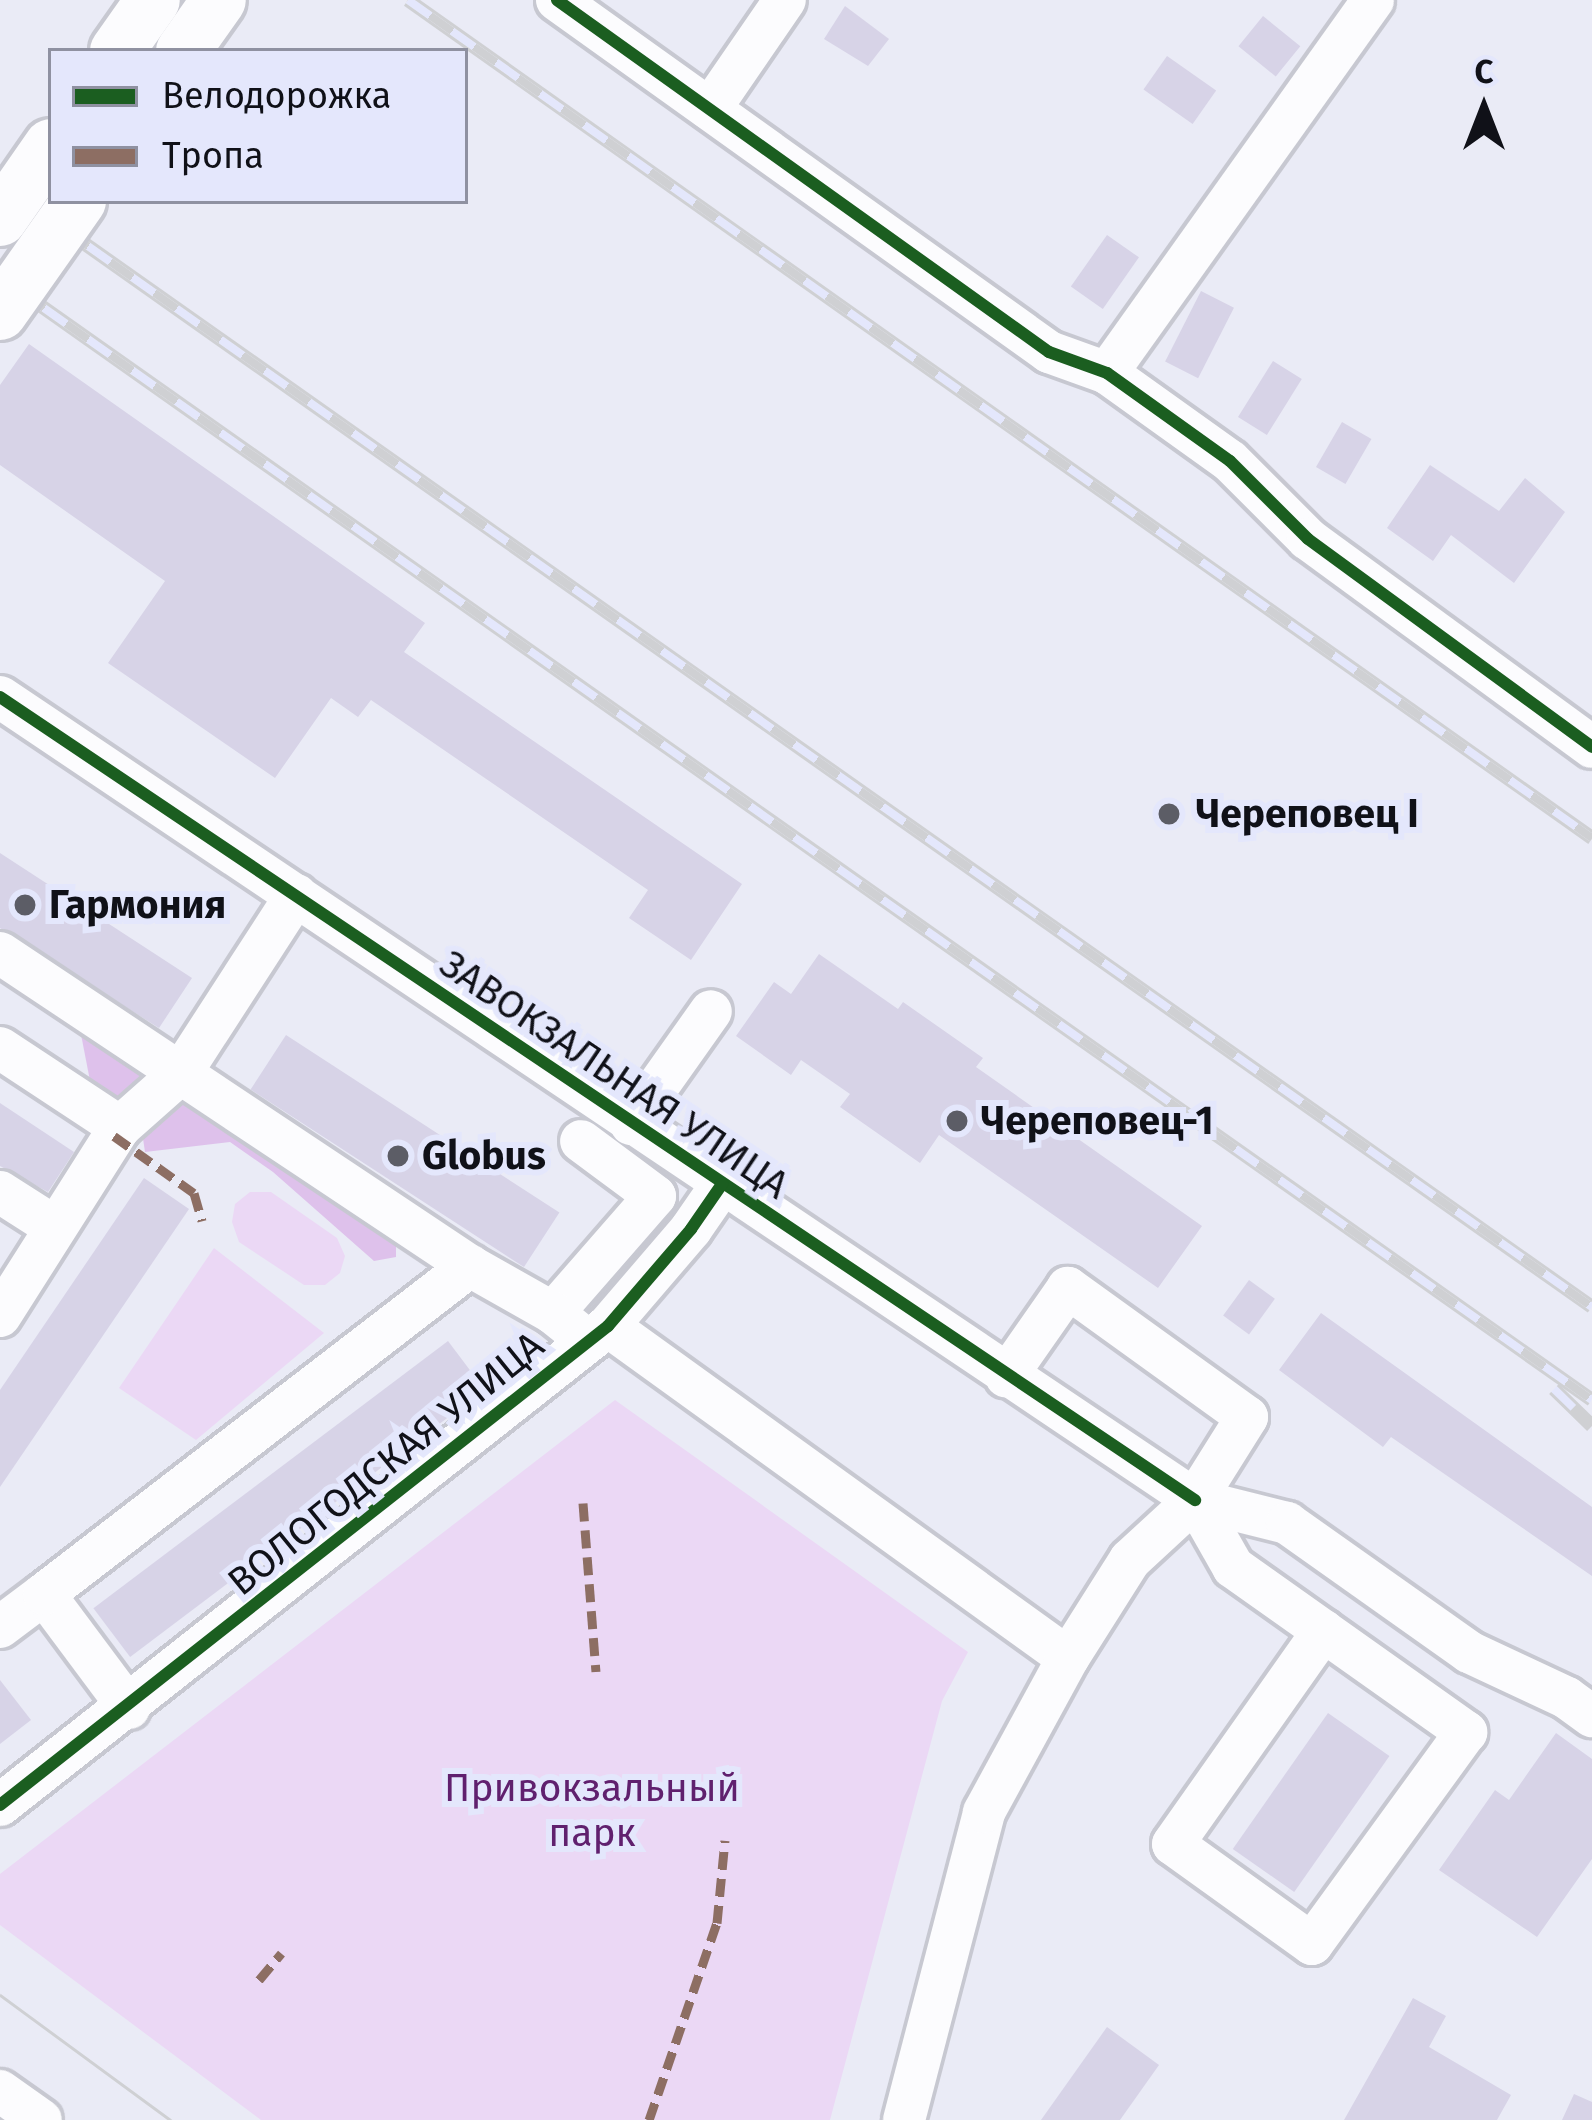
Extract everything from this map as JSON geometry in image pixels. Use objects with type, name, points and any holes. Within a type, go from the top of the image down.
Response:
[{"type":"main road","points":[[119,48],[153,0]]},
{"type":"main road","points":[[186,48],[219,0]]},
{"type":"main road","points":[[0,219],[48,150]]},
{"type":"main road","points":[[0,314],[77,204]]},
{"type":"street","points":[[557,0],[1049,352],[1107,373],[1230,460],[1308,539],[1592,747]]},
{"type":"street","points":[[710,109],[785,0]]},
{"type":"street","points":[[1107,373],[1373,0]]},
{"type":"street","name":"ЗАВОКЗАЛЬНАЯ УЛИЦА","points":[[0,697],[1195,1500]]},
{"type":"street","points":[[7,1291],[120,1127],[182,1073],[296,895]]},
{"type":"street","points":[[0,953],[470,1266],[598,1333],[1068,1658]]},
{"type":"street","points":[[632,1124],[711,1011]]},
{"type":"street","points":[[0,1048],[120,1127]]},
{"type":"street","points":[[553,1313],[655,1196],[580,1141]]},
{"type":"street","name":"ВОЛОГОДСКАЯ УЛИЦА","points":[[0,1805],[130,1708],[598,1333],[691,1229],[722,1184]]},
{"type":"street","points":[[0,1192],[55,1227]]},
{"type":"street","points":[[0,1627],[470,1266]]},
{"type":"street","points":[[904,2120],[984,1812],[1068,1658],[1140,1547],[1195,1500],[1247,1417],[1068,1288],[1006,1377]]},
{"type":"street","points":[[1195,1500],[1233,1567],[1466,1732],[1312,1944],[1173,1844],[1323,1631]]},
{"type":"street","points":[[1195,1500],[1287,1523],[1468,1652],[1567,1698],[1592,1715]]},
{"type":"street","points":[[44,1594],[130,1708]]},
{"type":"street","points":[[0,2091],[41,2120]]},
{"type":"green space","points":[[250,1192],[271,1192],[337,1238],[345,1256],[340,1273],[325,1285],[304,1285],[239,1242],[232,1222],[235,1204]]},
{"type":"green space","points":[[214,1248],[324,1333],[196,1440],[119,1388]]},
{"type":"green space","name":"Привокзальный парк","points":[[615,1400],[968,1652],[942,1701],[830,2120],[261,2120],[0,1925],[0,1874]]},
{"type":"shaded area","points":[[79,1024],[153,1071],[119,1106],[91,1086]]},
{"type":"shaded area","points":[[177,1095],[396,1234],[396,1257],[374,1261],[273,1172],[230,1142],[145,1152],[141,1125]]},
{"type":"building","points":[[845,6],[889,39],[868,66],[824,39]]},
{"type":"building","points":[[1263,16],[1300,46],[1276,77],[1238,46]]},
{"type":"building","points":[[1167,56],[1216,90],[1193,124],[1143,90]]},
{"type":"building","points":[[1107,235],[1139,257],[1103,309],[1071,287]]},
{"type":"building","points":[[1201,291],[1234,308],[1198,378],[1165,361]]},
{"type":"building","points":[[29,344],[425,623],[404,652],[742,884],[691,960],[629,918],[648,890],[371,700],[358,717],[331,698],[275,778],[108,663],[165,581],[0,465],[0,385]]},
{"type":"building","points":[[1273,361],[1302,379],[1267,435],[1238,417]]},
{"type":"building","points":[[1342,422],[1371,439],[1345,484],[1316,467]]},
{"type":"building","points":[[1430,465],[1499,511],[1525,478],[1565,512],[1514,583],[1451,535],[1433,561],[1387,528]]},
{"type":"building","points":[[0,853],[192,978],[159,1028],[0,928]]},
{"type":"building","name":"Череповец-1","points":[[819,954],[898,1009],[903,1002],[983,1058],[976,1067],[1202,1226],[1158,1288],[939,1135],[920,1163],[840,1107],[850,1094],[801,1060],[791,1075],[736,1036],[774,982],[791,994]]},
{"type":"building","points":[[286,1035],[559,1213],[524,1267],[251,1090]]},
{"type":"building","points":[[0,1103],[74,1152],[48,1192],[0,1166]]},
{"type":"building","points":[[144,1178],[189,1209],[0,1487],[0,1390]]},
{"type":"building","points":[[1249,1280],[1275,1299],[1249,1334],[1223,1316]]},
{"type":"building","points":[[1321,1313],[1592,1507],[1592,1576],[1391,1437],[1383,1447],[1279,1370]]},
{"type":"building","points":[[448,1341],[485,1390],[130,1657],[93,1608]]},
{"type":"building","points":[[0,1680],[31,1720],[0,1744]]},
{"type":"building","points":[[1328,1713],[1389,1756],[1294,1892],[1233,1849]]},
{"type":"building","points":[[1556,1733],[1592,1759],[1592,1859],[1537,1937],[1439,1870],[1495,1790],[1509,1800]]},
{"type":"building","points":[[1413,1998],[1446,2016],[1429,2047],[1511,2095],[1497,2120],[1344,2120]]},
{"type":"building","points":[[1107,2027],[1159,2065],[1120,2120],[1041,2120]]},
{"type":"building","points":[[1574,2094],[1592,2102],[1592,2120],[1562,2120]]},
{"type":"tram line","points":[[0,1995],[170,2120]]},
{"type":"railway","points":[[408,0],[1592,838]]},
{"type":"railway","points":[[0,184],[1592,1307]]},
{"type":"railway","points":[[0,277],[1592,1400]]},
{"type":"railway","points":[[1554,1389],[1592,1426]]},
{"type":"marked path","points":[[114,1136],[194,1193],[202,1221]]},
{"type":"marked path","points":[[583,1503],[596,1671]]},
{"type":"marked path","points":[[649,2120],[717,1923],[725,1840]]},
{"type":"marked path","points":[[259,1980],[282,1953]]},
{"type":"cycle path","points":[[557,0],[1049,352],[1107,373],[1230,461],[1308,539],[1592,747]]},
{"type":"cycle path","points":[[0,697],[1195,1500]]},
{"type":"cycle path","points":[[0,1805],[608,1326],[691,1229],[722,1184]]},
{"type":"place","name":"Череповец I","points":[[1169,814]]},
{"type":"place","name":"Гармония","points":[[25,905]]},
{"type":"place","name":"Череповец-1","points":[[957,1121]]},
{"type":"place","name":"Globus","points":[[398,1156]]}]
